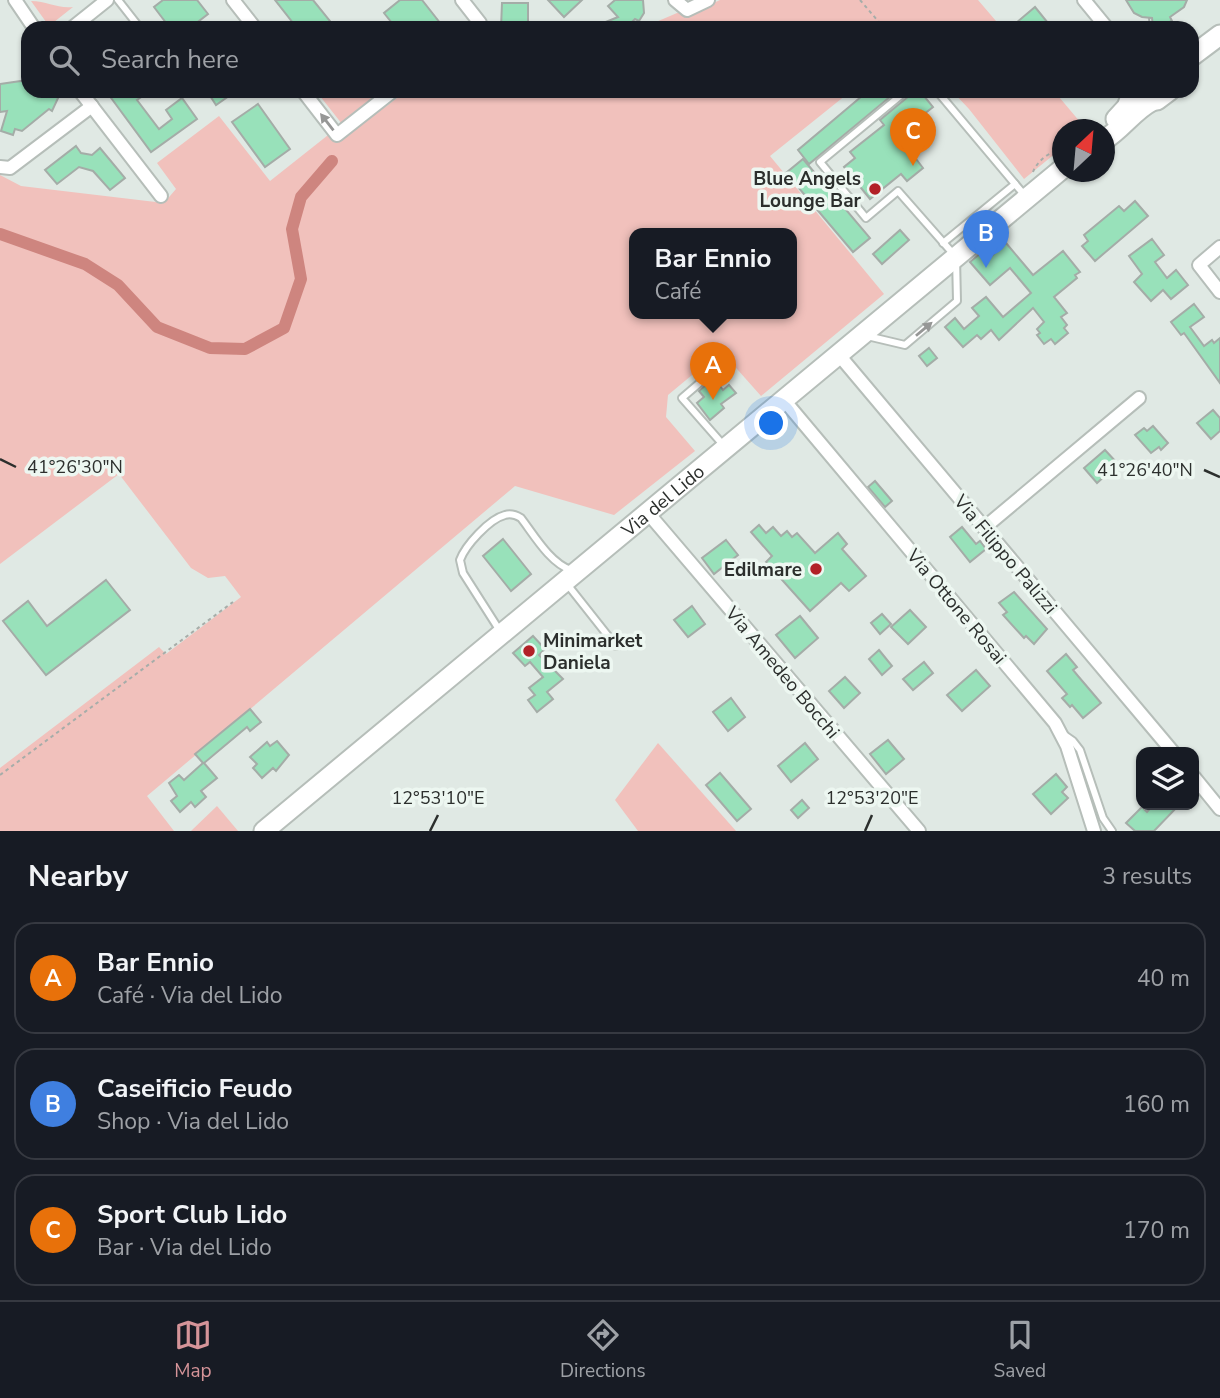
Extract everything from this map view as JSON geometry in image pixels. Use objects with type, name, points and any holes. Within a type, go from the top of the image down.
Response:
[{"type":"main road","points":[[1199,53],[1220,35]]},
{"type":"main road","points":[[1115,120],[1142,98]]},
{"type":"main road","points":[[1115,132],[1126,124],[1145,98]]},
{"type":"main road","name":"Via del Lido","points":[[264,831],[839,355],[949,250],[1021,191],[1052,174]]},
{"type":"street","points":[[15,0],[29,21]]},
{"type":"street","points":[[81,21],[107,0]]},
{"type":"street","points":[[233,0],[250,21]]},
{"type":"street","points":[[675,0],[687,10],[708,0]]},
{"type":"street","points":[[1084,0],[1101,21]]},
{"type":"street","points":[[468,2],[479,21]]},
{"type":"street","points":[[86,98],[161,196]]},
{"type":"street","points":[[308,98],[337,135],[384,98]]},
{"type":"street","points":[[0,167],[10,168],[92,106]]},
{"type":"street","points":[[1220,247],[1199,265],[1220,292]]},
{"type":"street","name":"Via Filippo Palizzi","points":[[839,355],[1169,747]]},
{"type":"street","points":[[984,527],[1139,398]]},
{"type":"street","name":"Via Ottone Rosai","points":[[784,400],[1061,733],[1068,746],[1094,831]]},
{"type":"street","name":"Via Amedeo Bocchi","points":[[648,513],[919,831]]},
{"type":"street","points":[[1199,783],[1220,808]]},
{"type":"lane","points":[[118,0],[134,21]]},
{"type":"lane","points":[[862,335],[905,345],[957,301],[949,250],[898,191],[866,218],[820,162],[898,98]]},
{"type":"lane","points":[[943,98],[1021,191]]},
{"type":"lane","points":[[717,368],[682,398],[726,448]]},
{"type":"lane","points":[[502,633],[463,573],[460,560],[469,543],[507,514],[521,519],[564,568],[616,646]]},
{"type":"lane","points":[[1061,733],[1080,750],[1101,813],[1112,831]]},
{"type":"path","points":[[860,0],[878,21]]},
{"type":"path","points":[[1031,178],[1035,166],[1052,152]]},
{"type":"path","points":[[0,775],[233,602]]},
{"type":"shaded area","points":[[720,0],[978,0],[996,21],[658,21],[677,13],[692,13]]},
{"type":"shaded area","points":[[31,1],[73,7],[55,21],[45,21]]},
{"type":"shaded area","points":[[322,98],[376,98],[384,108],[397,98],[842,98],[770,156],[884,294],[761,396],[721,351],[668,395],[666,417],[695,451],[614,515],[515,486],[147,796],[174,831],[0,831],[0,768],[159,647],[166,654],[241,597],[225,576],[208,578],[191,568],[119,474],[0,564],[0,175],[21,186],[164,203],[176,189],[157,163],[219,116],[270,181],[342,124]]},
{"type":"shaded area","points":[[959,98],[1060,98],[1078,119],[1052,119],[1052,156],[1024,179]]},
{"type":"shaded area","points":[[658,743],[736,831],[638,831],[615,800]]},
{"type":"shaded area","points":[[217,806],[238,831],[191,831]]},
{"type":"building","points":[[163,0],[197,0],[208,14],[199,21],[165,21],[154,7]]},
{"type":"building","points":[[275,0],[313,0],[330,21],[292,21]]},
{"type":"building","points":[[400,0],[422,0],[438,21],[390,21],[384,13]]},
{"type":"building","points":[[548,0],[582,0],[564,17]]},
{"type":"building","points":[[615,0],[643,0],[644,13],[639,21],[608,21],[618,17],[608,6]]},
{"type":"building","points":[[1126,0],[1187,0],[1184,7],[1170,17],[1172,21],[1152,21],[1152,18],[1134,13]]},
{"type":"building","points":[[502,3],[528,3],[528,21],[501,21]]},
{"type":"building","points":[[1035,7],[1046,21],[1018,21]]},
{"type":"building","points":[[21,81],[21,98],[58,98],[52,111],[49,109],[22,131],[15,129],[13,135],[1,131],[7,111],[0,112],[0,84]]},
{"type":"building","points":[[111,98],[140,98],[137,100],[159,129],[172,119],[166,110],[182,98],[197,119],[151,152]]},
{"type":"building","points":[[212,98],[226,98],[216,105]]},
{"type":"building","points":[[860,98],[889,98],[809,164],[798,150]]},
{"type":"building","points":[[906,98],[926,98],[933,107],[919,118],[931,134],[910,151],[923,168],[907,181],[901,174],[870,199],[844,167],[855,158],[850,152],[884,125],[880,120]]},
{"type":"building","points":[[258,104],[290,149],[265,167],[232,122]]},
{"type":"building","points":[[76,146],[81,153],[92,155],[100,148],[125,178],[110,190],[93,171],[79,167],[57,184],[45,170]]},
{"type":"building","points":[[803,159],[870,238],[853,252],[786,173]]},
{"type":"building","points":[[1135,201],[1148,216],[1095,261],[1082,246],[1088,241],[1084,235],[1119,206],[1124,211]]},
{"type":"building","points":[[900,230],[909,240],[882,264],[873,254]]},
{"type":"building","points":[[1152,239],[1164,255],[1155,262],[1167,278],[1176,270],[1188,285],[1171,299],[1163,290],[1151,301],[1134,282],[1142,274],[1129,256]]},
{"type":"building","points":[[1006,243],[1033,275],[1063,251],[1080,272],[1075,275],[1077,278],[1054,297],[1067,313],[1061,317],[1067,325],[1064,328],[1068,333],[1055,344],[1051,339],[1044,344],[1037,335],[1040,333],[1037,329],[1044,322],[1033,308],[999,340],[991,330],[981,339],[977,335],[963,347],[945,327],[955,318],[964,329],[979,316],[972,308],[986,297],[1003,317],[1031,293],[1010,268],[990,285],[970,262],[982,252],[988,259]]},
{"type":"building","points":[[1194,304],[1204,317],[1190,327],[1204,346],[1220,338],[1220,383],[1184,333],[1181,335],[1171,322]]},
{"type":"building","points":[[929,348],[937,358],[927,366],[919,356]]},
{"type":"building","points":[[714,378],[723,390],[729,385],[736,393],[721,404],[724,408],[710,420],[697,403],[704,397],[699,391]]},
{"type":"building","points":[[1213,410],[1220,418],[1220,431],[1211,439],[1197,423]]},
{"type":"building","points":[[1153,426],[1168,443],[1161,450],[1159,447],[1151,453],[1135,435],[1144,428],[1147,431]]},
{"type":"building","points":[[1105,450],[1118,464],[1097,483],[1084,468]]},
{"type":"building","points":[[875,481],[892,501],[885,507],[868,487]]},
{"type":"building","name":"Edilmare","points":[[759,525],[766,533],[773,527],[781,536],[787,531],[792,537],[797,533],[815,553],[838,533],[847,544],[842,549],[866,576],[849,591],[841,583],[810,611],[766,562],[772,556],[751,532]]},
{"type":"building","points":[[962,527],[976,544],[980,541],[986,549],[970,562],[950,537]]},
{"type":"building","points":[[503,539],[531,574],[511,591],[483,556]]},
{"type":"building","points":[[726,540],[738,555],[714,574],[702,558]]},
{"type":"building","points":[[106,580],[130,610],[46,675],[3,621],[28,601],[47,626]]},
{"type":"building","points":[[1014,592],[1047,629],[1034,644],[1026,636],[1024,638],[1003,615],[1007,612],[999,603]]},
{"type":"building","points":[[692,606],[705,624],[688,637],[674,620]]},
{"type":"building","points":[[910,610],[926,627],[908,644],[891,627]]},
{"type":"building","points":[[882,614],[891,624],[880,634],[871,623]]},
{"type":"building","points":[[800,616],[818,638],[795,658],[776,635]]},
{"type":"building","points":[[533,636],[545,649],[539,655],[563,679],[547,692],[553,699],[537,712],[528,700],[535,695],[529,688],[543,677],[530,662],[525,666],[513,653]]},
{"type":"building","points":[[879,650],[892,666],[882,675],[869,659]]},
{"type":"building","points":[[1066,654],[1077,667],[1073,670],[1101,703],[1083,718],[1062,698],[1067,694],[1047,671]]},
{"type":"building","points":[[924,662],[933,673],[913,690],[903,679]]},
{"type":"building","points":[[976,670],[990,686],[962,711],[947,695]]},
{"type":"building","points":[[845,677],[860,693],[844,708],[829,691]]},
{"type":"building","points":[[731,698],[745,717],[728,731],[713,712]]},
{"type":"building","points":[[250,709],[261,722],[250,731],[247,727],[204,763],[217,778],[201,791],[206,797],[195,807],[191,802],[180,812],[171,801],[177,796],[169,783],[179,775],[184,780],[203,763],[195,754]]},
{"type":"building","points":[[888,740],[904,759],[886,774],[870,754]]},
{"type":"building","points":[[277,741],[289,755],[276,771],[273,768],[262,778],[253,768],[257,764],[250,757],[267,742],[270,746]]},
{"type":"building","points":[[805,743],[818,759],[791,782],[778,766]]},
{"type":"building","points":[[720,773],[751,809],[737,821],[706,785]]},
{"type":"building","points":[[1056,774],[1067,787],[1062,792],[1068,798],[1051,814],[1033,794]]},
{"type":"building","points":[[802,800],[809,808],[798,818],[791,810]]},
{"type":"building","points":[[1139,810],[1174,810],[1154,831],[1135,831],[1126,823]]},
{"type":"waterway","points":[[0,234],[85,264],[118,285],[157,327],[210,348],[245,349],[284,328],[301,279],[292,229],[301,197],[332,161]]},
{"type":"place","name":"Sport Club Lido","points":[[913,166]]},
{"type":"place","name":"Blue Angels Lounge Bar","points":[[875,189]]},
{"type":"place","name":"Caseificio Feudo","points":[[986,268]]},
{"type":"place","name":"Bar Ennio","points":[[713,400]]},
{"type":"place","name":"Edilmare","points":[[816,569]]},
{"type":"place","name":"Minimarket Daniela","points":[[529,651]]}]
